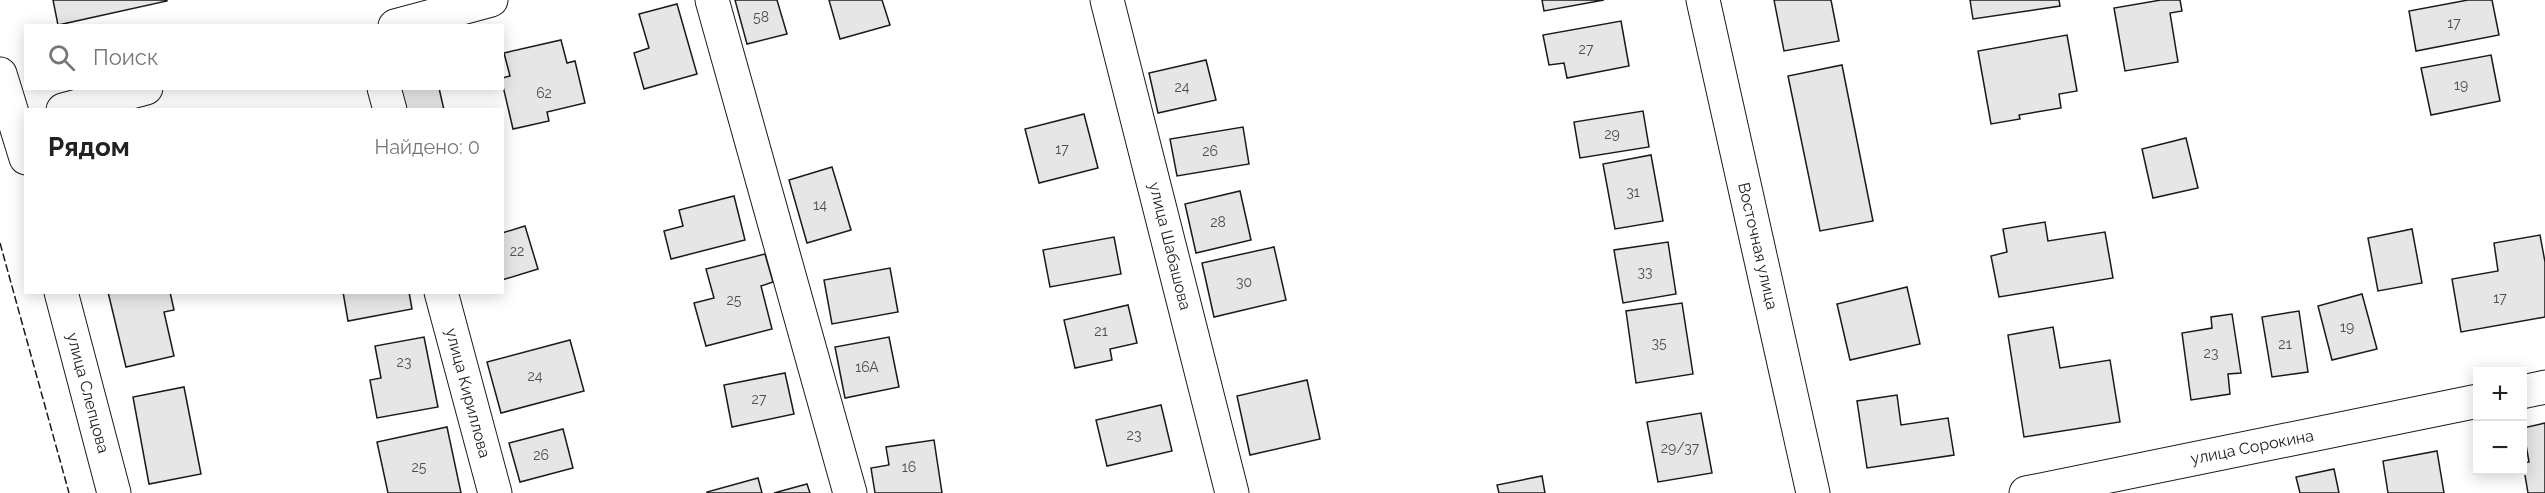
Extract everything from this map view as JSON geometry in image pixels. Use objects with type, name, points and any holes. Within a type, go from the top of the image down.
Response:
[{"type":"street","points":[[402,24],[491,0]]},
{"type":"street","points":[[712,0],[850,493]]},
{"type":"street","name":"улица Шабашова","points":[[1107,0],[1232,493]]},
{"type":"street","name":"Восточная улица","points":[[1703,0],[1814,493]]},
{"type":"street","points":[[0,74],[21,120],[24,143]]},
{"type":"street","points":[[71,108],[138,90]]},
{"type":"street","points":[[385,90],[389,108]]},
{"type":"street","name":"улица Слепцова","points":[[62,294],[114,493]]},
{"type":"street","name":"улица Кириллова","points":[[442,294],[495,493]]},
{"type":"street","points":[[2527,391],[2545,387]]},
{"type":"street","name":"улица Сорокина","points":[[2026,493],[2473,402]]},
{"type":"building","points":[[53,0],[167,0],[63,24],[58,24]]},
{"type":"building","points":[[735,0],[777,0],[787,34],[747,44]]},
{"type":"building","points":[[829,0],[882,0],[890,25],[840,39]]},
{"type":"building","points":[[1542,0],[1604,0],[1544,11]]},
{"type":"building","points":[[1774,0],[1831,0],[1839,41],[1784,51]]},
{"type":"building","points":[[1970,0],[2059,0],[2060,6],[1973,19]]},
{"type":"building","points":[[2161,0],[2180,0],[2182,11],[2170,13],[2178,62],[2125,71],[2114,8]]},
{"type":"building","points":[[2468,0],[2492,0],[2499,35],[2416,51],[2409,11]]},
{"type":"building","points":[[677,4],[697,74],[644,89],[634,53],[649,48],[639,14]]},
{"type":"building","points":[[1621,21],[1629,66],[1567,78],[1564,63],[1549,65],[1543,35]]},
{"type":"building","points":[[2067,35],[2077,91],[2059,94],[2061,108],[2019,115],[2020,119],[1991,124],[1978,51]]},
{"type":"building","points":[[561,40],[567,63],[575,61],[585,103],[547,112],[549,121],[513,129],[504,90],[504,78],[510,76],[504,53]]},
{"type":"building","points":[[2491,55],[2500,101],[2431,115],[2421,68]]},
{"type":"building","points":[[1206,60],[1216,100],[1158,113],[1149,73]]},
{"type":"building","points":[[1842,65],[1873,221],[1820,231],[1788,76]]},
{"type":"building","points":[[397,90],[439,90],[444,108],[402,108]]},
{"type":"building","points":[[1643,111],[1649,147],[1580,158],[1574,122]]},
{"type":"building","points":[[1084,114],[1098,168],[1039,183],[1025,129]]},
{"type":"building","points":[[1243,127],[1249,164],[1177,176],[1170,139]]},
{"type":"building","points":[[2186,138],[2198,188],[2153,198],[2142,149]]},
{"type":"building","points":[[1651,155],[1663,221],[1615,229],[1603,164]]},
{"type":"building","points":[[832,167],[851,230],[807,243],[789,180]]},
{"type":"building","points":[[1240,191],[1251,240],[1196,253],[1185,204]]},
{"type":"building","points":[[734,196],[745,240],[671,259],[664,231],[683,226],[679,210]]},
{"type":"building","points":[[2045,222],[2048,241],[2105,232],[2113,278],[1999,297],[1991,256],[2007,252],[2003,229]]},
{"type":"building","points":[[525,226],[538,269],[504,279],[504,232]]},
{"type":"building","points":[[2412,229],[2422,283],[2378,291],[2368,238]]},
{"type":"building","points":[[2540,235],[2545,262],[2545,317],[2461,332],[2452,279],[2498,271],[2494,243]]},
{"type":"building","points":[[1114,237],[1121,274],[1050,287],[1043,250]]},
{"type":"building","points":[[1668,242],[1676,294],[1623,303],[1614,250]]},
{"type":"building","points":[[1274,247],[1286,300],[1214,317],[1202,263]]},
{"type":"building","points":[[765,254],[773,282],[761,286],[772,329],[706,346],[694,303],[714,298],[706,269]]},
{"type":"building","points":[[890,268],[898,312],[832,324],[824,280]]},
{"type":"building","points":[[1907,287],[1920,344],[1850,360],[1837,304]]},
{"type":"building","points":[[108,294],[170,294],[174,310],[164,312],[174,356],[126,367]]},
{"type":"building","points":[[343,294],[409,294],[412,309],[348,321]]},
{"type":"building","points":[[2362,294],[2377,349],[2332,360],[2318,306]]},
{"type":"building","points":[[1682,303],[1693,374],[1636,383],[1626,311]]},
{"type":"building","points":[[1128,305],[1137,343],[1110,349],[1112,360],[1075,368],[1064,320]]},
{"type":"building","points":[[2299,311],[2308,372],[2272,377],[2262,317]]},
{"type":"building","points":[[2232,314],[2241,373],[2228,374],[2230,394],[2191,400],[2182,333],[2212,328],[2211,317]]},
{"type":"building","points":[[2053,327],[2060,368],[2110,360],[2120,422],[2024,437],[2008,335]]},
{"type":"building","points":[[424,337],[438,407],[377,418],[370,380],[381,378],[375,346]]},
{"type":"building","points":[[889,337],[899,387],[845,398],[835,347]]},
{"type":"building","points":[[570,340],[584,391],[501,413],[487,362]]},
{"type":"building","points":[[785,373],[794,414],[732,427],[724,385]]},
{"type":"building","points":[[1307,380],[1320,439],[1250,455],[1237,396]]},
{"type":"building","points":[[184,387],[201,474],[149,484],[133,397]]},
{"type":"building","points":[[1897,395],[1901,425],[1948,418],[1954,455],[1867,468],[1857,401]]},
{"type":"building","points":[[1161,405],[1172,451],[1107,466],[1096,420]]},
{"type":"building","points":[[1701,413],[1712,473],[1658,482],[1647,422]]},
{"type":"building","points":[[2545,423],[2545,493],[2528,493],[2525,475],[2527,475],[2527,462],[2529,462],[2527,427]]},
{"type":"building","points":[[447,427],[461,493],[388,493],[377,442]]},
{"type":"building","points":[[563,429],[573,468],[520,482],[509,443]]},
{"type":"building","points":[[934,440],[942,493],[875,493],[871,468],[889,465],[886,447]]},
{"type":"building","points":[[2437,451],[2444,493],[2388,493],[2383,461]]},
{"type":"building","points":[[2334,469],[2339,493],[2300,493],[2296,477]]},
{"type":"building","points":[[1542,476],[1545,493],[1499,493],[1497,485]]},
{"type":"building","points":[[758,478],[762,493],[707,493],[707,492]]},
{"type":"building","points":[[807,484],[810,493],[774,493]]},
{"type":"fence","points":[[0,243],[69,493]]}]
